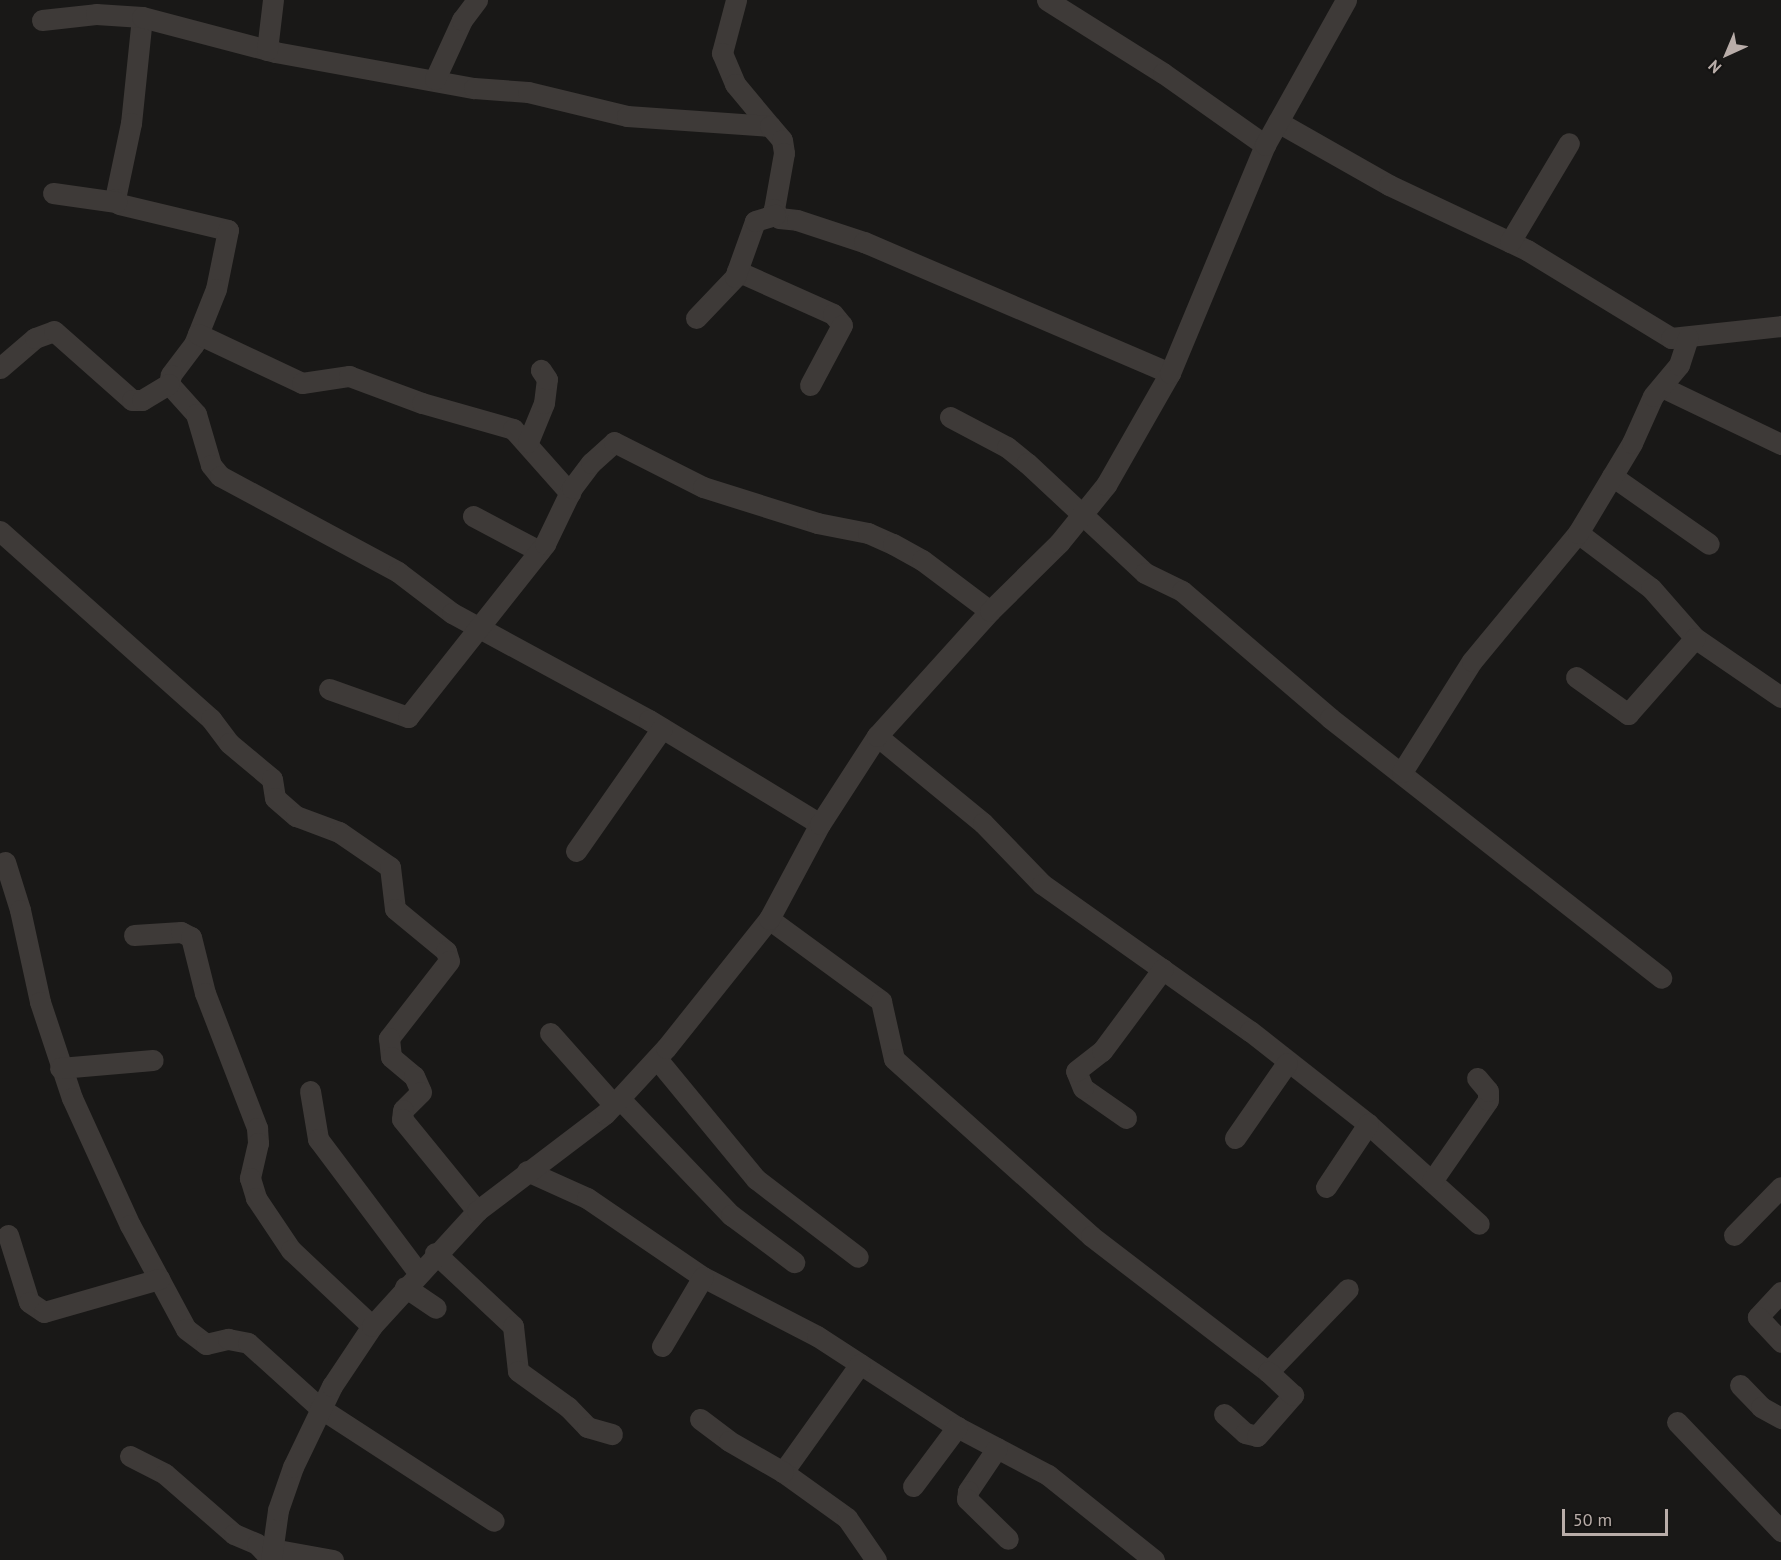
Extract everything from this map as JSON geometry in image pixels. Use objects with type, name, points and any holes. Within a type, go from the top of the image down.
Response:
[{"type":"street","points":[[267,50],[273,0]]},
{"type":"street","points":[[435,79],[462,20],[477,0]]},
{"type":"street","points":[[736,0],[722,53],[735,84],[782,141],[784,153],[775,215]]},
{"type":"street","points":[[1047,0],[1163,74],[1265,145]]},
{"type":"street","points":[[272,1556],[283,1493],[320,1408],[372,1326],[435,1253],[477,1211],[617,1102],[657,1059],[769,919],[820,824],[877,736],[990,611],[1083,515],[1106,485],[1170,373],[1265,145],[1346,0]]},
{"type":"street","points":[[42,21],[96,14],[142,17],[267,50],[435,79],[474,88],[528,92],[627,116],[770,126]]},
{"type":"street","points":[[116,201],[131,123],[142,17]]},
{"type":"street","points":[[1278,122],[1389,185],[1510,242],[1671,338],[1781,326]]},
{"type":"street","points":[[1510,242],[1569,143]]},
{"type":"street","points":[[1,365],[35,338],[54,331],[132,400],[142,400],[169,384],[171,375],[198,334],[216,289],[228,230],[116,201],[53,193]]},
{"type":"street","points":[[696,318],[727,287],[737,271],[755,221],[775,215],[864,242],[1170,373]]},
{"type":"street","points":[[737,271],[832,314],[842,325],[810,385]]},
{"type":"street","points":[[198,334],[302,383],[349,376],[422,404],[513,429],[528,442],[570,493]]},
{"type":"street","points":[[1402,772],[1472,661],[1578,533],[1612,476],[1653,396],[1679,365],[1688,337]]},
{"type":"street","points":[[528,442],[544,403],[547,379],[541,370]]},
{"type":"street","points":[[169,384],[196,414],[211,465],[220,476],[398,572],[452,613],[662,728],[820,824]]},
{"type":"street","points":[[1662,387],[1781,444]]},
{"type":"street","points":[[950,417],[1006,447],[1145,573],[1182,591],[1330,718],[1402,772],[1661,978]]},
{"type":"street","points":[[329,689],[408,717],[477,626],[539,552],[570,493],[609,444],[620,443],[703,487],[817,522],[868,533],[922,560],[990,611]]},
{"type":"street","points":[[1612,476],[1709,544]]},
{"type":"street","points":[[473,516],[539,552]]},
{"type":"street","points":[[0,531],[211,719],[229,743],[272,779],[275,798],[296,816],[339,832],[390,867],[395,909],[446,951],[449,961],[389,1038],[391,1057],[414,1076],[421,1092],[403,1110],[402,1119],[477,1211]]},
{"type":"street","points":[[1578,533],[1651,588],[1695,638],[1781,697]]},
{"type":"street","points":[[1576,677],[1628,714],[1695,638]]},
{"type":"street","points":[[576,851],[662,728]]},
{"type":"street","points":[[877,736],[983,823],[1042,884],[1250,1031],[1287,1063],[1368,1124],[1479,1224]]},
{"type":"street","points":[[5,862],[60,1068],[130,1225],[186,1329],[199,1340],[248,1343],[320,1408],[494,1521]]},
{"type":"street","points":[[769,919],[881,1002],[894,1059],[1091,1236],[1268,1371],[1293,1395],[1257,1436],[1245,1433],[1224,1414]]},
{"type":"street","points":[[134,935],[181,932],[192,937],[206,993],[257,1128],[258,1143],[250,1178],[256,1198],[291,1250],[372,1326]]},
{"type":"street","points":[[1126,1118],[1083,1088],[1076,1071],[1102,1051],[1163,969]]},
{"type":"street","points":[[550,1033],[732,1215],[794,1262]]},
{"type":"street","points":[[657,1059],[756,1179],[858,1257]]},
{"type":"street","points":[[60,1068],[153,1060]]},
{"type":"street","points":[[1235,1138],[1287,1063]]},
{"type":"street","points":[[1432,1181],[1488,1100],[1488,1091],[1477,1078]]},
{"type":"street","points":[[310,1091],[318,1139],[412,1279],[436,1308]]},
{"type":"street","points":[[1326,1187],[1368,1124]]},
{"type":"street","points":[[527,1171],[587,1198],[703,1277],[817,1336],[957,1427],[1048,1475],[1140,1556]]},
{"type":"street","points":[[1734,1235],[1781,1187]]},
{"type":"street","points":[[8,1235],[29,1302],[44,1312],[159,1280]]},
{"type":"street","points":[[435,1253],[513,1326],[518,1371],[568,1407],[587,1427],[612,1434]]},
{"type":"street","points":[[662,1346],[703,1277]]},
{"type":"street","points":[[1268,1371],[1348,1288]]},
{"type":"street","points":[[1781,1292],[1758,1317],[1781,1342]]},
{"type":"street","points":[[783,1472],[860,1364]]},
{"type":"street","points":[[1740,1385],[1761,1407],[1781,1418]]},
{"type":"street","points":[[700,1419],[729,1441],[783,1472],[847,1518],[876,1560]]},
{"type":"street","points":[[1677,1422],[1781,1532]]},
{"type":"street","points":[[913,1486],[957,1427]]},
{"type":"street","points":[[997,1448],[968,1491],[967,1498],[1008,1539]]},
{"type":"street","points":[[130,1456],[165,1474],[234,1534],[257,1544],[272,1556],[333,1560]]}]
